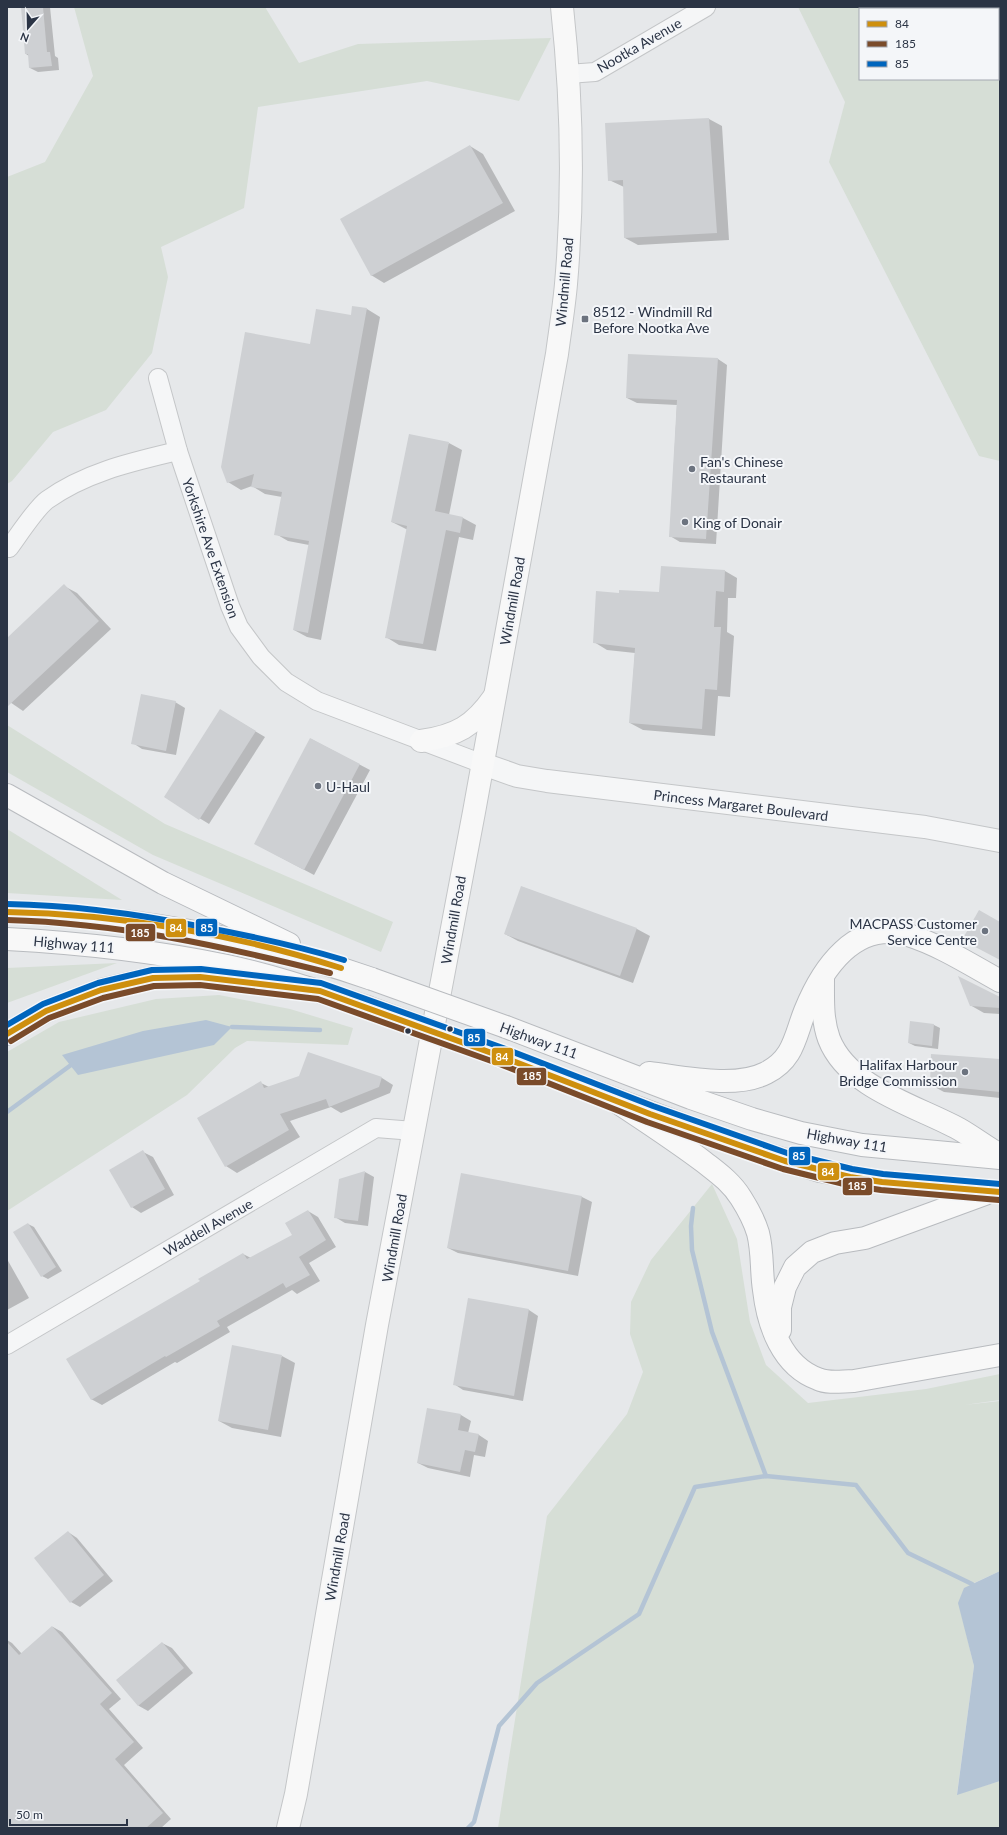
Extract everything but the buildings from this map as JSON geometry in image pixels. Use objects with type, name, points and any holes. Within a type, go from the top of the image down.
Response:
[{"type":"main road","name":"Windmill Road","points":[[288,1828],[296,1794],[376,1331],[483,764],[557,354],[566,284],[570,216],[568,74],[562,7]]},
{"type":"main road","points":[[421,741],[451,735],[462,729],[483,713],[495,696]]},
{"type":"main road","points":[[7,795],[163,883],[332,965]]},
{"type":"main road","name":"Highway 111","points":[[7,912],[88,917],[146,924],[242,942],[332,965],[620,1070],[672,1083],[710,1104],[801,1133],[833,1140],[891,1148],[1000,1157]]},
{"type":"main road","points":[[672,1083],[754,1078],[767,1073],[778,1065],[789,1052],[798,1036],[805,1011],[823,974],[830,964],[842,951],[858,941],[874,934],[891,932],[908,935],[945,951],[1000,982]]},
{"type":"main road","name":"Highway 111","points":[[7,939],[78,944],[137,951],[228,966],[320,991],[367,1007],[614,1100],[728,1142],[785,1161],[850,1177],[882,1182],[996,1192]]},
{"type":"main road","points":[[823,974],[822,1005],[825,1025],[830,1040],[850,1070],[867,1083],[959,1129],[1000,1157]]},
{"type":"main road","points":[[7,1034],[46,1010],[101,990],[153,978],[200,977],[320,991]]},
{"type":"main road","points":[[614,1100],[692,1153],[730,1183],[753,1217],[761,1252],[764,1291],[769,1316],[781,1347],[790,1361],[804,1371],[818,1379],[830,1382],[854,1381],[1000,1355]]},
{"type":"main road","points":[[781,1347],[780,1307],[785,1287],[795,1267],[812,1252],[835,1243],[865,1238],[996,1192]]},
{"type":"street","name":"Nootka Avenue","points":[[568,74],[595,72],[706,7]]},
{"type":"street","name":"Yorkshire Ave Extension","points":[[158,378],[178,451],[230,606],[239,627],[261,657],[286,682],[317,701],[483,764]]},
{"type":"street","points":[[9,548],[46,501],[86,478],[120,464],[178,451]]},
{"type":"street","name":"Princess Margaret Boulevard","points":[[483,764],[517,776],[547,781],[925,827],[1000,841]]},
{"type":"street","name":"Waddell Avenue","points":[[7,1345],[376,1128],[414,1131]]},
{"type":"shaded area","points":[[74,7],[265,7],[299,63],[358,44],[551,38],[519,101],[427,81],[258,107],[244,208],[161,247],[168,277],[152,353],[106,410],[53,432],[12,481],[7,484],[7,177],[45,162],[93,76]]},
{"type":"shaded area","points":[[798,7],[1000,7],[1000,461],[979,456],[829,162],[845,102]]},
{"type":"shaded area","points":[[7,725],[165,824],[393,922],[381,952],[153,855],[7,772]]},
{"type":"shaded area","points":[[7,829],[122,900],[7,893]]},
{"type":"shaded area","points":[[117,963],[7,1003],[7,968]]},
{"type":"shaded area","points":[[219,995],[290,1009],[353,1028],[348,1045],[247,1041],[235,1048],[187,1095],[7,1211],[7,1052],[59,1022],[156,999]]},
{"type":"shaded area","points":[[712,1184],[737,1239],[750,1322],[766,1365],[808,1403],[926,1389],[1000,1374],[1000,1400],[964,1405],[1000,1401],[1000,1571],[972,1584],[959,1603],[974,1666],[957,1794],[1000,1781],[999,1828],[498,1828],[547,1516],[627,1414],[643,1372],[630,1334],[631,1302],[651,1260]]},
{"type":"water","points":[[206,1020],[232,1027],[214,1045],[78,1075],[62,1055],[143,1031]]},
{"type":"water","points":[[1000,1571],[1000,1781],[957,1795],[974,1666],[958,1603],[964,1588]]},
{"type":"waterway","points":[[232,1027],[320,1030]]},
{"type":"waterway","points":[[7,1112],[71,1065]]},
{"type":"waterway","points":[[693,1208],[691,1226],[692,1250],[712,1332],[766,1476]]},
{"type":"waterway","points":[[468,1828],[474,1822],[499,1726],[537,1683],[639,1614],[695,1487],[766,1476],[856,1485],[908,1553],[972,1584]]},
{"type":"transit line","name":"85","points":[[7,904],[81,908],[154,918],[221,930],[309,950],[344,960]]},
{"type":"transit line","name":"84","points":[[7,912],[91,917],[176,928],[260,945],[341,968]]},
{"type":"transit line","name":"185","points":[[7,920],[48,922],[130,931],[210,945],[330,973]]},
{"type":"transit line","name":"85","points":[[7,1025],[43,1004],[98,983],[152,970],[201,969],[321,983],[503,1048],[653,1106],[787,1153],[852,1169],[883,1174],[1000,1184]]},
{"type":"transit line","name":"84","points":[[7,1034],[46,1011],[101,990],[153,978],[200,977],[320,991],[500,1056],[650,1114],[785,1161],[850,1177],[882,1182],[1000,1192]]},
{"type":"transit line","name":"185","points":[[11,1041],[49,1018],[103,998],[154,986],[200,985],[318,999],[497,1063],[647,1122],[783,1169],[848,1185],[881,1190],[999,1200]]},
{"type":"place","name":"8512 - Windmill Rd Before Nootka Ave","points":[[585,319]]},
{"type":"place","name":"Fan's Chinese Restaurant","points":[[692,469]]},
{"type":"place","name":"King of Donair","points":[[685,522]]},
{"type":"place","name":"U-Haul","points":[[318,786]]},
{"type":"place","name":"MACPASS Customer Service Centre","points":[[985,931]]},
{"type":"place","name":"Halifax Harbour Bridge Commission","points":[[965,1072]]}]
